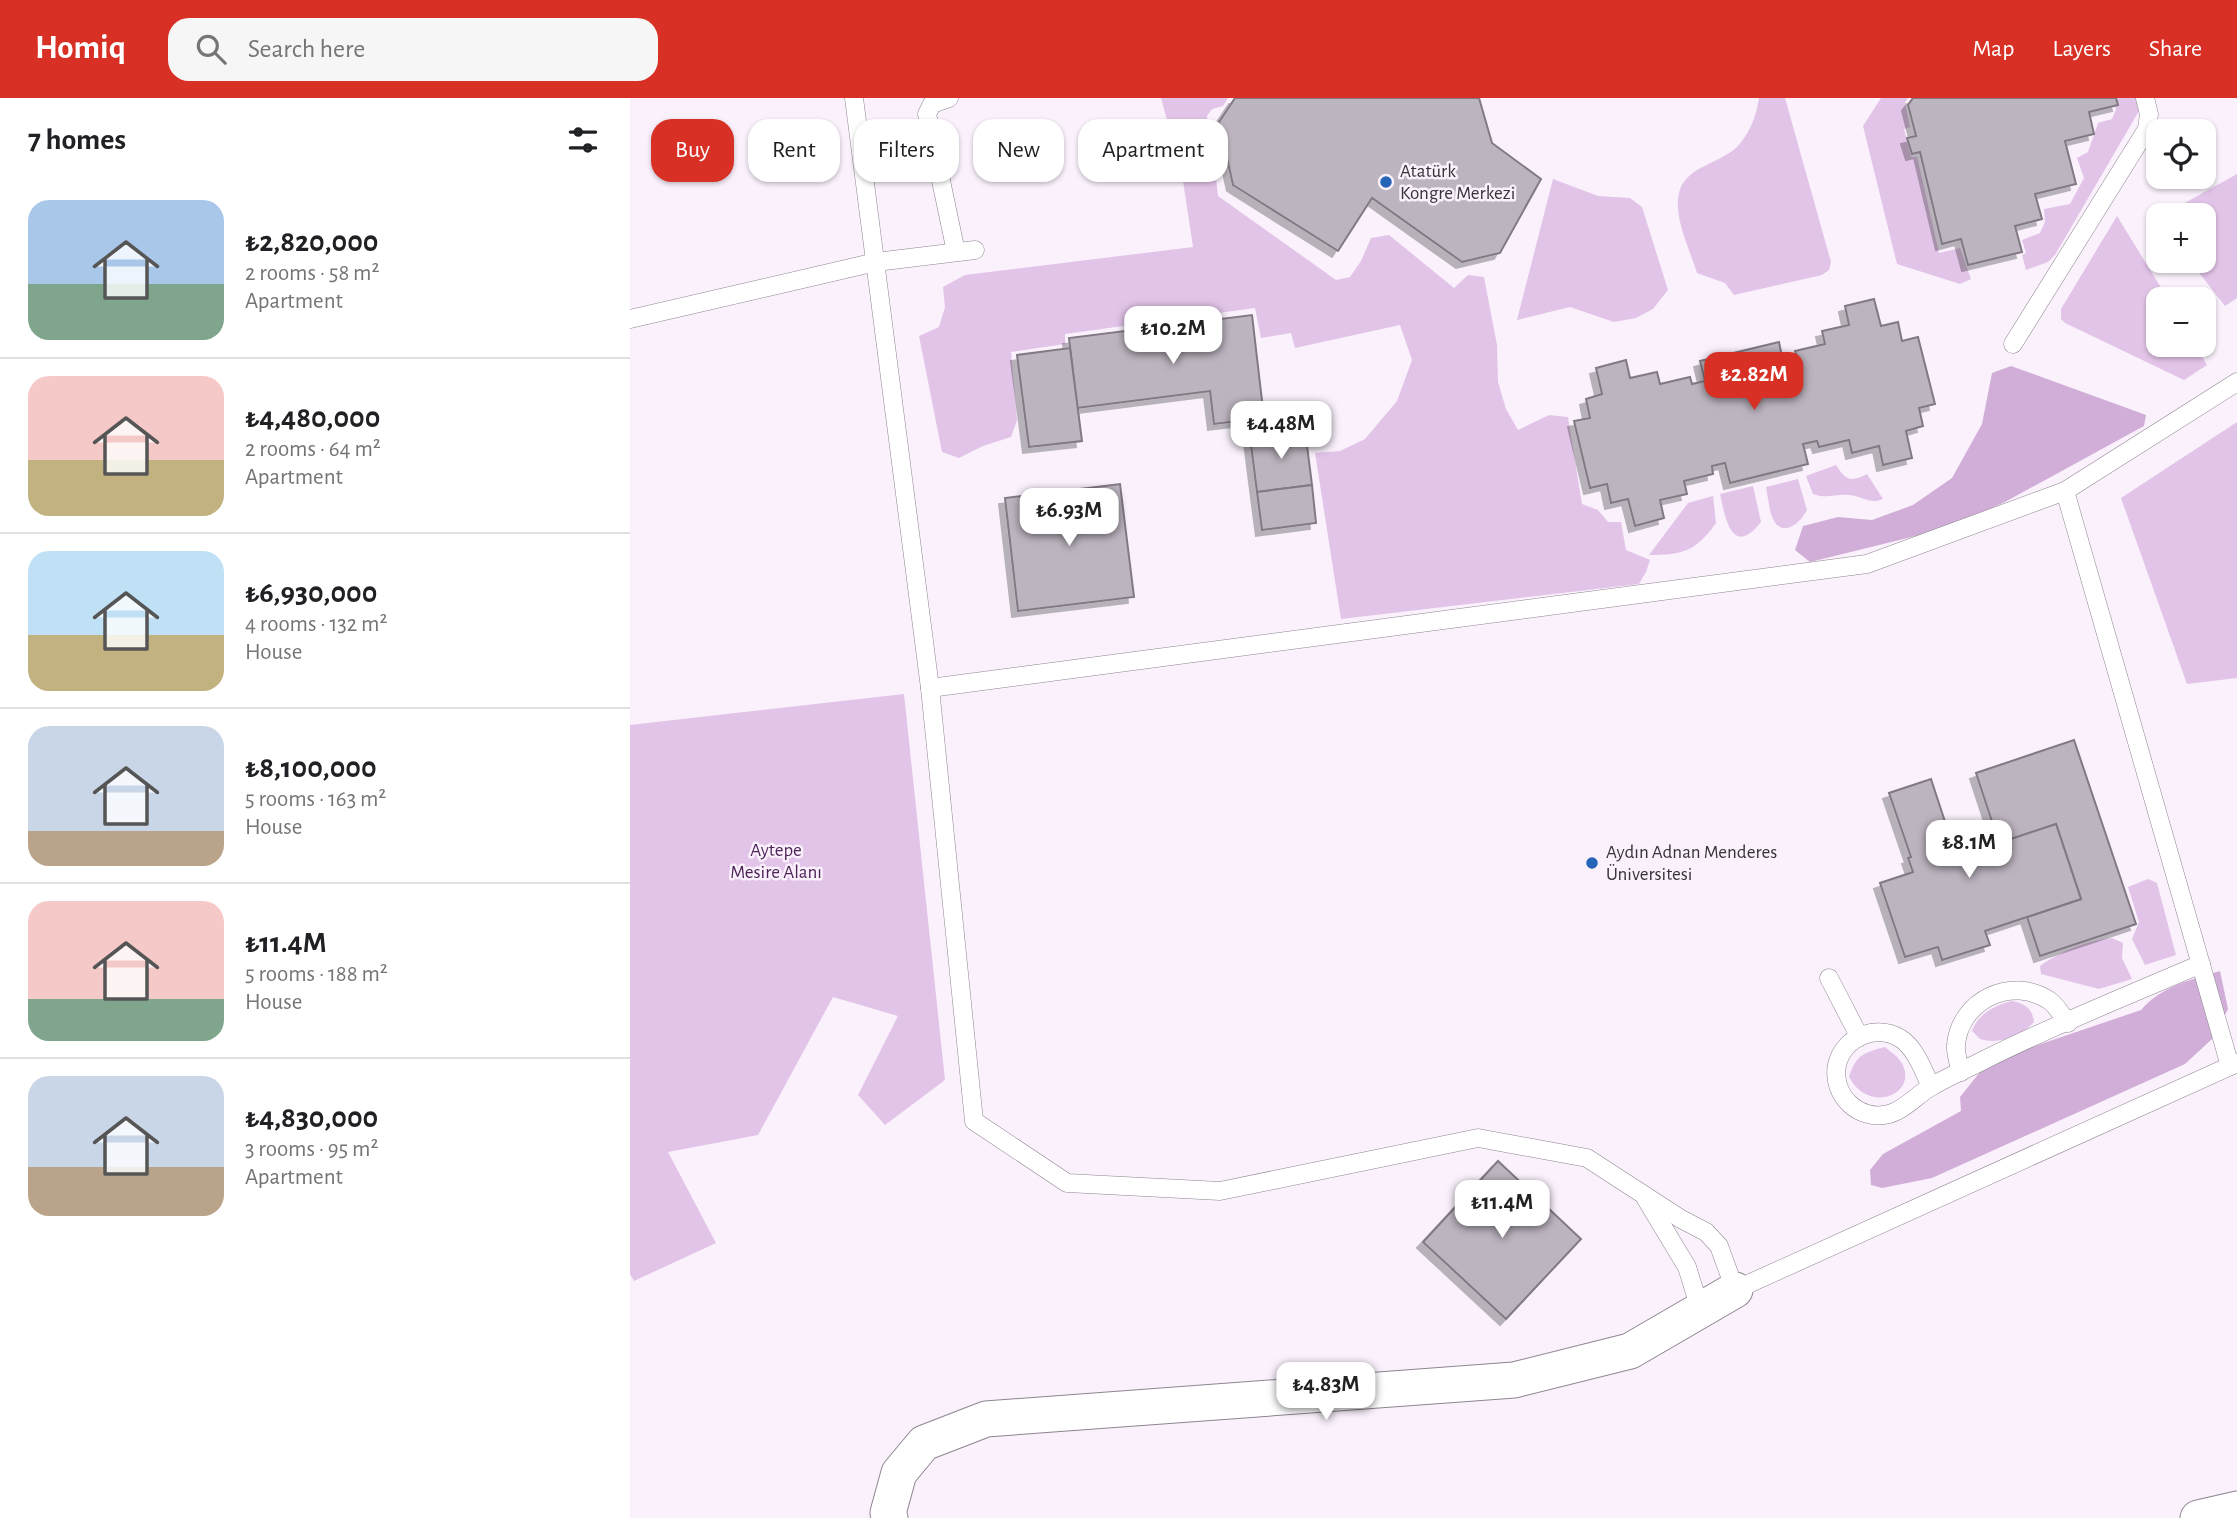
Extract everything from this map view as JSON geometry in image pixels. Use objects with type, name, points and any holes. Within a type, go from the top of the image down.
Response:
[{"type":"street","points":[[890,1518],[888,1513],[900,1473],[924,1443],[986,1419],[1514,1380],[1630,1351],[1735,1290]]},
{"type":"street","points":[[2199,1518],[2237,1509]]},
{"type":"lane","points":[[854,98],[930,688],[974,1121],[1067,1183],[1220,1191],[1478,1138],[1587,1158],[1706,1231],[1719,1245],[1735,1290],[2234,1065],[2201,964],[2064,491]]},
{"type":"lane","points":[[949,98],[932,104],[927,114],[956,252]]},
{"type":"lane","points":[[2013,344],[2147,129],[2149,114],[2145,98]]},
{"type":"lane","points":[[630,319],[876,262],[975,250]]},
{"type":"lane","points":[[930,688],[1867,564],[2064,491],[2237,382]]},
{"type":"lane","points":[[1931,1087],[1913,1052],[1903,1041],[1889,1033],[1874,1032],[1859,1036],[1847,1045],[1838,1058],[1835,1073],[1838,1088],[1846,1101],[1858,1111],[1873,1115],[1888,1114],[1931,1087],[2015,1045],[2201,964]]},
{"type":"lane","points":[[1829,978],[1859,1036]]},
{"type":"lane","points":[[1961,1072],[1956,1047],[1962,1021],[1979,1002],[2002,991],[2028,991],[2051,1002],[2068,1023]]},
{"type":"lane","points":[[1642,1193],[1687,1267],[1700,1309]]},
{"type":"green space","points":[[1161,98],[1228,98],[1223,106],[1212,109],[1207,119],[1167,119]]},
{"type":"green space","points":[[1759,98],[1785,98],[1831,262],[1829,270],[1822,275],[1734,295],[1725,283],[1697,273],[1681,227],[1678,199],[1681,188],[1693,173],[1729,153],[1742,142],[1752,124]]},
{"type":"green space","points":[[1881,98],[1908,98],[1905,102],[1910,127],[1904,129],[1911,157],[1917,157],[1939,253],[1960,248],[1971,279],[1960,284],[1897,264],[1863,126]]},
{"type":"green space","points":[[2113,98],[2136,98],[2139,111],[2055,255],[2048,262],[2026,270],[2022,255],[2026,253],[2022,240],[2040,233],[2045,222],[2044,209],[2070,204],[2084,178],[2077,158],[2088,152],[2098,123],[2112,119],[2116,109]]},
{"type":"green space","points":[[2237,174],[2237,298],[2225,306],[2216,294],[2216,287],[2210,287],[2199,273],[2216,273],[2216,203],[2185,203],[2210,189],[2216,189],[2216,186]]},
{"type":"green space","points":[[1553,179],[1598,196],[1630,198],[1642,207],[1668,290],[1653,309],[1636,318],[1614,322],[1570,307],[1517,320]]},
{"type":"green space","points":[[1183,182],[1216,182],[1218,196],[1336,280],[1350,277],[1371,238],[1389,235],[1454,288],[1468,275],[1484,277],[1497,345],[1498,382],[1506,409],[1518,430],[1549,415],[1568,417],[1582,504],[1598,510],[1608,522],[1621,522],[1626,550],[1650,560],[1639,584],[1341,619],[1315,453],[1340,451],[1365,439],[1397,401],[1412,360],[1400,325],[1295,348],[1291,333],[1261,338],[1255,308],[1065,334],[1065,344],[1011,352],[1017,420],[1011,437],[983,446],[959,458],[942,452],[919,336],[939,327],[945,307],[943,287],[965,275],[1193,247]]},
{"type":"green space","points":[[2117,216],[2146,263],[2146,273],[2152,273],[2161,287],[2146,287],[2146,357],[2202,357],[2207,365],[2184,380],[2065,323],[2061,319],[2061,309]]},
{"type":"green space","points":[[2237,422],[2237,678],[2187,684],[2121,498]]},
{"type":"green space","points":[[1836,465],[1843,474],[1852,479],[1867,474],[1883,499],[1870,501],[1849,495],[1813,494],[1806,476]]},
{"type":"green space","points":[[1798,479],[1807,510],[1795,524],[1780,527],[1772,517],[1766,487]]},
{"type":"green space","points":[[1753,486],[1761,522],[1751,532],[1743,536],[1737,535],[1728,523],[1720,494]]},
{"type":"green space","points":[[1713,496],[1716,523],[1702,540],[1688,550],[1649,555],[1688,503]]},
{"type":"green space","name":"Aytepe Mesire Alanı","points":[[904,694],[945,1080],[885,1125],[858,1095],[898,1016],[833,997],[758,1135],[668,1152],[716,1243],[634,1281],[630,1274],[630,725]]},
{"type":"green space","points":[[2148,879],[2157,883],[2176,955],[2145,965],[2132,939],[2139,922],[2128,887]]},
{"type":"green space","points":[[2112,938],[2123,943],[2122,958],[2132,979],[2099,989],[2041,974],[2040,966],[2065,951]]},
{"type":"green space","points":[[2012,1001],[2024,1005],[2032,1014],[2034,1022],[2023,1031],[2010,1038],[1987,1041],[1980,1039],[1972,1031],[1978,1020],[1988,1011]]},
{"type":"green space","points":[[1885,1047],[1898,1058],[1905,1070],[1905,1080],[1900,1089],[1892,1095],[1870,1096],[1859,1089],[1849,1077],[1854,1064],[1861,1056]]},
{"type":"shaded area","points":[[2011,366],[2146,415],[2144,426],[2003,503],[1940,530],[1810,562],[1795,550],[1803,526],[1838,517],[1872,520],[1913,505],[1952,478],[1982,424],[1992,373]]},
{"type":"shaded area","points":[[2220,971],[2228,1009],[2212,1039],[2185,1064],[1932,1178],[1882,1188],[1871,1185],[1870,1170],[1883,1154],[1961,1111],[1960,1097],[1988,1062],[2141,1010],[2167,989]]},
{"type":"building","name":"Atatürk Kongre Merkezi","points":[[1235,98],[1479,98],[1492,143],[1541,179],[1500,253],[1462,262],[1372,198],[1338,251],[1233,185],[1228,162],[1228,119],[1221,119]]},
{"type":"building","points":[[1913,98],[2116,98],[2118,105],[2089,112],[2094,134],[2065,141],[2076,184],[2035,194],[2042,219],[2015,226],[2022,252],[1968,265],[1961,239],[1942,244],[1920,152],[1912,154],[1907,138],[1916,136],[1908,105]]},
{"type":"building","points":[[1874,299],[1881,326],[1898,322],[1902,341],[1918,337],[1935,404],[1919,408],[1923,426],[1906,431],[1912,458],[1883,465],[1879,446],[1852,453],[1849,440],[1819,447],[1817,441],[1803,444],[1808,464],[1730,483],[1725,463],[1712,466],[1713,474],[1684,481],[1687,494],[1660,500],[1664,518],[1635,526],[1628,499],[1611,503],[1607,484],[1590,488],[1574,421],[1590,418],[1586,399],[1602,394],[1596,368],[1626,360],[1630,378],[1657,372],[1660,384],[1690,377],[1692,384],[1705,381],[1700,361],[1779,342],[1783,362],[1797,359],[1795,351],[1825,344],[1822,331],[1849,325],[1845,306]]},
{"type":"building","points":[[1252,315],[1264,418],[1214,424],[1210,391],[1077,408],[1069,338]]},
{"type":"building","points":[[1070,348],[1082,441],[1029,447],[1017,355]]},
{"type":"building","points":[[1305,430],[1312,485],[1257,492],[1250,437]]},
{"type":"building","points":[[1120,484],[1134,597],[1018,611],[1005,498]]},
{"type":"building","points":[[1312,485],[1316,523],[1262,530],[1257,492]]},
{"type":"building","points":[[2074,740],[2136,924],[2040,956],[2027,917],[2081,899],[2056,824],[1999,843],[1976,773]]},
{"type":"building","points":[[1931,779],[1952,843],[1955,842],[1960,856],[2056,824],[2081,899],[1985,931],[1990,945],[1942,960],[1938,947],[1905,957],[1880,883],[1913,872],[1908,858],[1911,857],[1889,793]]},
{"type":"building","points":[[1498,1161],[1581,1239],[1506,1319],[1423,1242]]},
{"type":"place","name":"Atatürk Kongre Merkezi","points":[[1386,182]]},
{"type":"place","name":"Aydın Adnan Menderes Üniversitesi","points":[[1592,863]]}]
